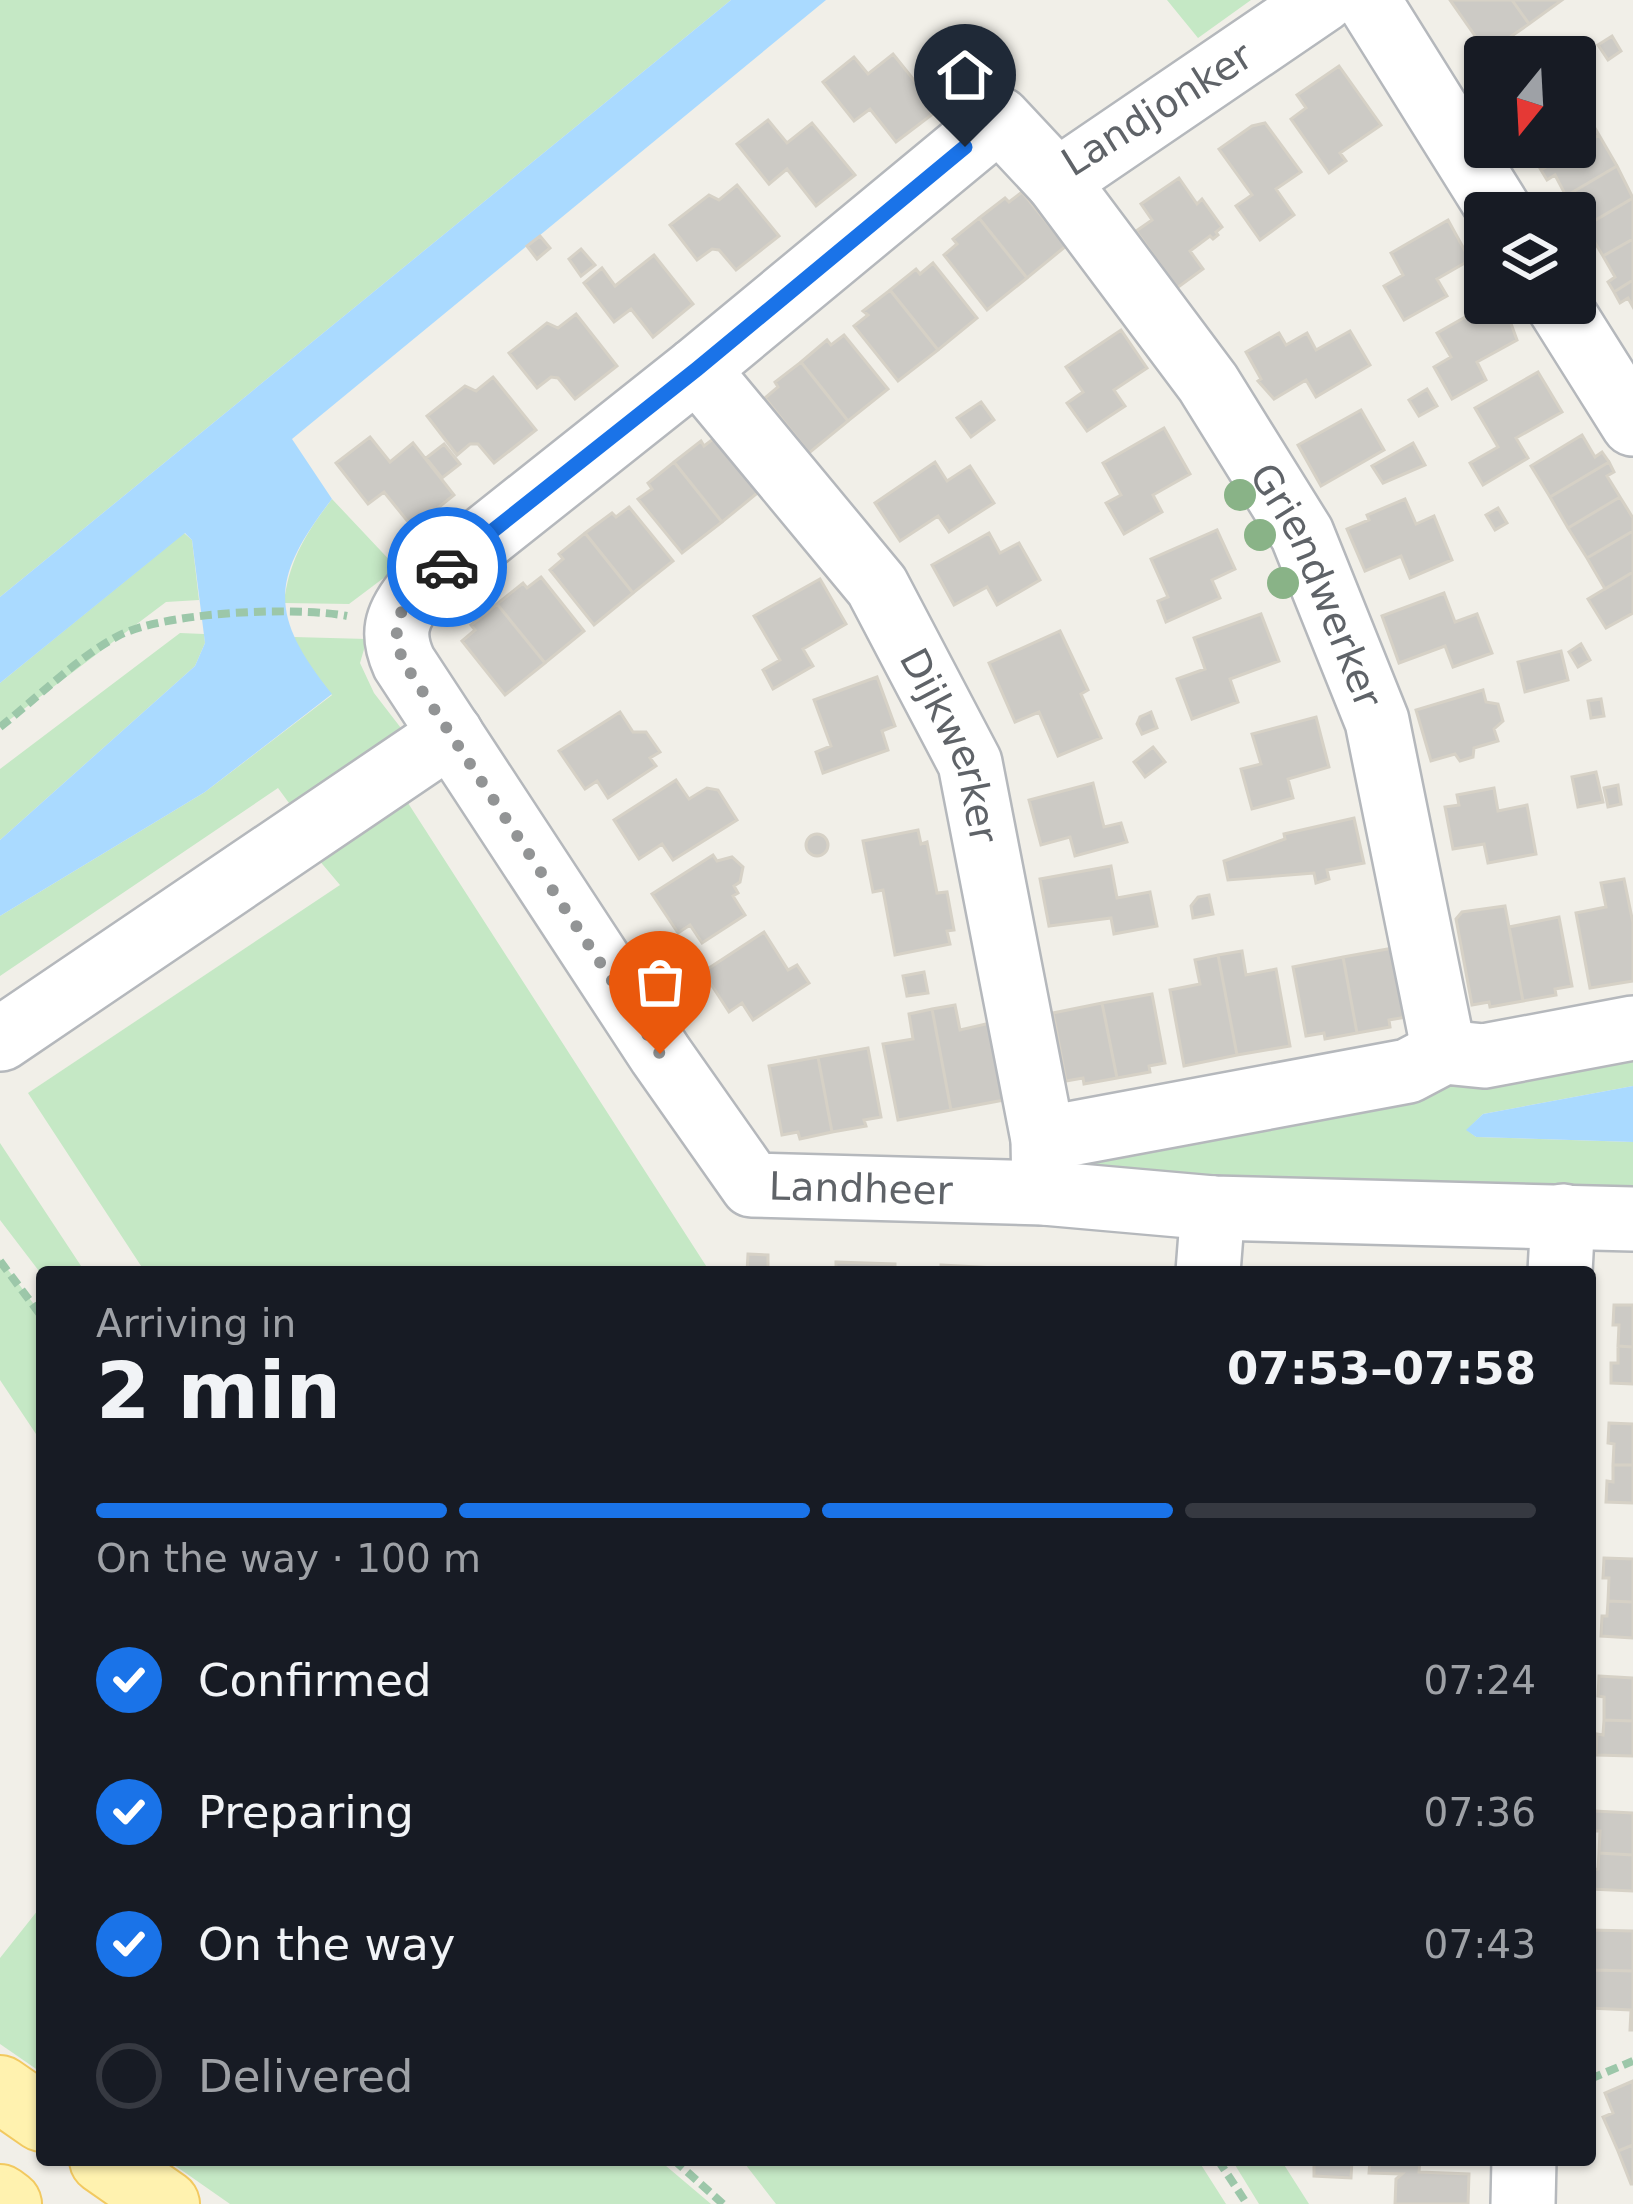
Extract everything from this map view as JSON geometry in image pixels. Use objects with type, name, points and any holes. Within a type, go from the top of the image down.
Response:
[{"type":"main road","points":[[0,2089],[36,2114]]},
{"type":"main road","points":[[112,2166],[166,2204]]},
{"type":"main road","points":[[0,2198],[8,2204]]},
{"type":"street","name":"Landjonker","points":[[395,626],[415,592],[697,369],[999,119],[1058,181],[1323,0]]},
{"type":"street","points":[[1368,0],[1488,192]]},
{"type":"street","name":"Griendwerker","points":[[1058,181],[1208,383],[1302,534],[1377,721],[1444,1052]]},
{"type":"street","points":[[1570,324],[1633,424]]},
{"type":"street","name":"Dijkwerker","points":[[697,369],[877,586],[970,763],[1043,1166]]},
{"type":"street","name":"Landheer","points":[[395,626],[404,663],[660,1054],[752,1185],[1043,1166],[1408,1071],[1444,1052],[1484,1056],[1633,1028]]},
{"type":"street","points":[[1,1039],[451,734]]},
{"type":"street","name":"Landheer","points":[[1043,1166],[1213,1208],[1562,1244],[1633,1219]]},
{"type":"street","points":[[1208,1266],[1213,1208]]},
{"type":"street","points":[[1522,2204],[1524,2166]]},
{"type":"path","points":[[0,727],[114,638],[146,624],[315,609]]},
{"type":"path","points":[[0,1261],[36,1309]]},
{"type":"path","points":[[1596,2076],[1633,2060]]},
{"type":"path","points":[[681,2166],[723,2204]]},
{"type":"path","points":[[1222,2166],[1247,2204]]},
{"type":"green space","points":[[0,0],[731,0],[0,597]]},
{"type":"green space","points":[[1167,0],[1251,0],[1198,38]]},
{"type":"green space","points":[[332,499],[397,568],[349,604],[284,603],[300,548]]},
{"type":"green space","points":[[184,533],[192,540],[199,600],[166,602],[0,727],[0,683]]},
{"type":"green space","points":[[180,633],[204,634],[195,666],[0,840],[0,769]]},
{"type":"green space","points":[[294,637],[367,639],[360,663],[374,693],[404,732],[297,814],[278,788],[0,976],[0,916],[205,792],[332,695],[300,654]]},
{"type":"green space","points":[[408,803],[706,1266],[141,1266],[28,1093],[340,885],[318,859]]},
{"type":"green space","points":[[1633,1050],[1633,1086],[1483,1114],[1467,1130],[1476,1137],[1633,1142],[1633,1199],[1076,1183],[1063,1154]]},
{"type":"green space","points":[[0,1143],[81,1266],[36,1267],[0,1220]]},
{"type":"green space","points":[[0,1259],[36,1307],[36,1434],[0,1380]]},
{"type":"green space","points":[[36,1913],[36,2069],[0,2044],[0,1958]]},
{"type":"green space","points":[[176,2166],[666,2166],[711,2204],[230,2204]]},
{"type":"green space","points":[[747,2166],[1202,2166],[1226,2204],[776,2204]]},
{"type":"green space","points":[[1236,2166],[1285,2166],[1309,2204],[1259,2204]]},
{"type":"water","points":[[731,0],[826,0],[292,439],[332,499],[297,552],[288,575],[288,619],[311,666],[332,694],[205,792],[0,916],[0,840],[195,666],[205,643],[192,540],[185,533],[0,683],[0,597]]},
{"type":"water","points":[[1633,1086],[1633,1142],[1476,1137],[1466,1130],[1483,1114]]},
{"type":"building","points":[[1450,0],[1512,0],[1529,24],[1512,36],[1475,36]]},
{"type":"building","points":[[1512,0],[1562,0],[1529,24]]},
{"type":"building","points":[[1612,36],[1621,51],[1608,60],[1598,45]]},
{"type":"building","points":[[893,54],[938,110],[896,142],[870,109],[854,121],[823,82],[854,57],[868,74]]},
{"type":"building","points":[[1339,66],[1381,125],[1340,153],[1346,161],[1329,173],[1291,119],[1306,108],[1297,95]]},
{"type":"building","points":[[768,120],[787,143],[812,123],[855,175],[816,206],[787,169],[769,184],[737,144]]},
{"type":"building","points":[[1265,123],[1301,172],[1276,189],[1294,215],[1260,240],[1236,206],[1252,195],[1219,149],[1252,126]]},
{"type":"building","points":[[1596,137],[1617,166],[1573,192],[1564,192],[1555,175],[1547,180],[1541,170],[1544,168],[1596,168]]},
{"type":"building","points":[[1617,166],[1633,198],[1596,220],[1596,192],[1573,192]]},
{"type":"building","points":[[1179,178],[1197,204],[1202,199],[1222,227],[1213,239],[1210,236],[1190,251],[1203,269],[1177,288],[1136,231],[1152,220],[1141,204]]},
{"type":"building","points":[[737,185],[779,236],[736,270],[719,250],[712,249],[697,260],[670,225],[709,195],[719,200]]},
{"type":"building","points":[[1022,192],[1066,246],[1027,278],[979,218],[1005,198],[1009,202]]},
{"type":"building","points":[[1633,198],[1633,239],[1603,256],[1596,244],[1596,220]]},
{"type":"building","points":[[979,218],[1027,278],[987,310],[944,255],[957,244],[953,239]]},
{"type":"building","points":[[1448,220],[1464,249],[1464,263],[1437,279],[1447,296],[1404,320],[1384,286],[1403,275],[1391,253]]},
{"type":"building","points":[[540,236],[550,248],[537,259],[527,246]]},
{"type":"building","points":[[1633,239],[1633,280],[1614,292],[1608,282],[1615,277],[1603,256]]},
{"type":"building","points":[[581,249],[595,265],[581,276],[569,259]]},
{"type":"building","points":[[654,255],[693,304],[653,337],[631,309],[614,322],[584,283],[602,268],[615,286]]},
{"type":"building","points":[[933,263],[977,318],[938,350],[890,290],[916,269],[920,274]]},
{"type":"building","points":[[1633,280],[1633,307],[1628,298],[1620,303],[1614,292]]},
{"type":"building","points":[[890,290],[938,350],[898,381],[854,326],[868,315],[863,311]]},
{"type":"building","points":[[576,314],[617,366],[575,399],[558,378],[551,377],[537,388],[509,353],[547,323],[558,328]]},
{"type":"building","points":[[1464,318],[1464,324],[1511,324],[1517,340],[1477,362],[1486,380],[1452,399],[1434,367],[1451,357],[1437,333]]},
{"type":"building","points":[[1121,330],[1147,368],[1114,390],[1125,406],[1087,431],[1067,403],[1083,392],[1066,367]]},
{"type":"building","points":[[1350,331],[1370,365],[1316,397],[1306,380],[1274,399],[1258,381],[1246,352],[1279,333],[1286,345],[1307,333],[1316,350]]},
{"type":"building","points":[[844,335],[888,389],[848,421],[801,362],[827,340],[831,345]]},
{"type":"building","points":[[801,362],[848,421],[809,453],[765,398],[778,387],[775,382]]},
{"type":"building","points":[[1538,372],[1562,412],[1516,438],[1528,458],[1483,485],[1470,463],[1498,447],[1475,408]]},
{"type":"building","points":[[493,377],[536,430],[494,463],[478,444],[470,444],[457,455],[427,416],[465,386],[476,391]]},
{"type":"building","points":[[1427,389],[1437,406],[1419,416],[1409,400]]},
{"type":"building","points":[[981,402],[994,420],[971,437],[957,418]]},
{"type":"building","points":[[1361,410],[1384,450],[1321,486],[1298,445]]},
{"type":"building","points":[[1164,428],[1190,474],[1153,495],[1162,512],[1124,534],[1106,503],[1121,495],[1103,463]]},
{"type":"building","points":[[1582,435],[1595,457],[1602,452],[1609,462],[1550,497],[1531,466]]},
{"type":"building","points":[[717,436],[761,490],[722,522],[674,462],[701,441],[704,446]]},
{"type":"building","points":[[370,437],[390,462],[413,443],[454,495],[413,528],[384,492],[368,504],[336,463]]},
{"type":"building","points":[[1413,443],[1425,465],[1383,483],[1372,466]]},
{"type":"building","points":[[444,444],[460,464],[442,478],[426,458]]},
{"type":"building","points":[[674,462],[722,522],[682,553],[638,499],[652,489],[648,483]]},
{"type":"building","points":[[935,462],[947,481],[970,466],[994,503],[949,532],[938,516],[900,541],[875,503]]},
{"type":"building","points":[[1609,462],[1614,472],[1607,476],[1620,497],[1568,528],[1550,497]]},
{"type":"building","points":[[1620,497],[1633,518],[1633,531],[1587,558],[1568,528]]},
{"type":"building","points":[[1405,499],[1416,524],[1434,516],[1452,560],[1410,578],[1401,556],[1365,571],[1347,529]]},
{"type":"building","points":[[629,507],[673,561],[633,593],[585,533]]},
{"type":"building","points":[[1498,508],[1507,523],[1495,530],[1486,515]]},
{"type":"building","points":[[1217,530],[1235,569],[1212,580],[1220,598],[1166,622],[1158,601],[1168,597],[1151,559]]},
{"type":"building","points":[[1633,531],[1633,572],[1605,589],[1587,558]]},
{"type":"building","points":[[585,533],[633,593],[594,625],[550,570],[563,559],[559,554]]},
{"type":"building","points":[[989,533],[1000,553],[1019,543],[1040,580],[997,605],[987,587],[954,605],[932,565]]},
{"type":"building","points":[[1633,572],[1633,613],[1606,628],[1588,599]]},
{"type":"building","points":[[541,577],[584,631],[545,663],[497,604],[523,583],[527,588]]},
{"type":"building","points":[[820,579],[846,624],[803,649],[813,666],[773,689],[763,670],[780,660],[754,616]]},
{"type":"building","points":[[1444,593],[1455,622],[1477,614],[1492,653],[1453,667],[1445,646],[1399,663],[1382,616]]},
{"type":"building","points":[[497,604],[545,663],[505,695],[462,641],[475,630],[471,625]]},
{"type":"building","points":[[1261,614],[1279,661],[1230,679],[1238,702],[1192,719],[1177,679],[1205,669],[1194,638]]},
{"type":"building","points":[[1060,631],[1088,690],[1081,694],[1101,738],[1058,756],[1039,712],[1015,722],[989,663]]},
{"type":"building","points":[[1581,644],[1590,660],[1578,667],[1569,652]]},
{"type":"building","points":[[1561,651],[1568,680],[1525,692],[1518,662]]},
{"type":"building","points":[[877,677],[895,726],[882,731],[888,750],[823,773],[816,752],[831,746],[814,700]]},
{"type":"building","points":[[1483,690],[1486,702],[1498,704],[1503,721],[1494,729],[1498,741],[1474,748],[1473,757],[1460,761],[1455,754],[1431,761],[1416,710]]},
{"type":"building","points":[[1601,699],[1604,716],[1591,718],[1588,701]]},
{"type":"building","points":[[620,712],[633,732],[646,732],[660,752],[650,758],[656,766],[608,798],[597,781],[585,789],[559,751]]},
{"type":"building","points":[[1151,712],[1157,728],[1142,734],[1137,724]]},
{"type":"building","points":[[1316,717],[1329,767],[1288,779],[1293,798],[1252,809],[1241,769],[1261,764],[1252,734]]},
{"type":"building","points":[[1153,747],[1165,762],[1145,777],[1134,762]]},
{"type":"building","points":[[1596,772],[1603,802],[1578,807],[1572,777]]},
{"type":"building","points":[[676,780],[689,799],[707,788],[718,790],[737,820],[673,860],[662,844],[639,859],[614,820]]},
{"type":"building","points":[[1093,783],[1104,827],[1121,823],[1127,842],[1075,856],[1070,837],[1041,845],[1029,800]]},
{"type":"building","points":[[1618,785],[1621,804],[1608,807],[1604,788]]},
{"type":"building","points":[[1494,788],[1498,811],[1527,805],[1536,854],[1488,863],[1484,844],[1453,849],[1445,807],[1459,805],[1457,795]]},
{"type":"building","points":[[1354,818],[1364,863],[1327,870],[1329,879],[1316,883],[1314,873],[1228,880],[1224,861],[1285,839],[1284,834]]},
{"type":"building","points":[[918,830],[921,844],[927,842],[937,893],[947,892],[954,930],[947,931],[950,944],[895,955],[883,890],[873,892],[863,841]]},
{"type":"building","points":[[817,834],[828,845],[817,856],[806,845]]},
{"type":"building","points":[[713,855],[717,861],[732,857],[743,867],[740,882],[734,886],[738,893],[733,896],[745,915],[702,943],[690,925],[678,933],[652,894]]},
{"type":"building","points":[[1111,866],[1117,898],[1150,892],[1157,926],[1114,934],[1111,918],[1049,926],[1040,879]]},
{"type":"building","points":[[1624,879],[1633,923],[1633,981],[1590,988],[1576,913],[1606,907],[1601,883]]},
{"type":"building","points":[[1209,895],[1213,914],[1193,918],[1191,906],[1198,897]]},
{"type":"building","points":[[1505,906],[1523,1001],[1472,1005],[1456,919],[1462,912]]},
{"type":"building","points":[[1559,917],[1572,986],[1555,989],[1556,995],[1523,1001],[1509,927]]},
{"type":"building","points":[[764,932],[788,970],[797,965],[809,983],[753,1020],[742,1003],[729,1012],[703,972]]},
{"type":"building","points":[[1393,948],[1406,1017],[1389,1020],[1390,1027],[1357,1033],[1343,957]]},
{"type":"building","points":[[1242,951],[1246,975],[1276,969],[1290,1046],[1237,1055],[1218,955]]},
{"type":"building","points":[[1218,955],[1237,1055],[1184,1066],[1170,990],[1200,984],[1195,960]]},
{"type":"building","points":[[1343,957],[1357,1033],[1325,1039],[1324,1033],[1306,1036],[1293,967]]},
{"type":"building","points":[[924,972],[928,993],[907,996],[903,976]]},
{"type":"building","points":[[1152,994],[1165,1063],[1149,1066],[1150,1072],[1117,1078],[1102,1003]]},
{"type":"building","points":[[1102,1003],[1117,1078],[1084,1084],[1083,1078],[1066,1081],[1053,1013]]},
{"type":"building","points":[[955,1005],[960,1030],[990,1023],[1004,1100],[951,1110],[932,1009]]},
{"type":"building","points":[[932,1009],[951,1110],[898,1120],[883,1044],[913,1039],[909,1014]]},
{"type":"building","points":[[868,1048],[881,1117],[864,1120],[866,1126],[832,1132],[818,1057]]},
{"type":"building","points":[[818,1057],[832,1132],[800,1139],[798,1132],[782,1135],[769,1066]]},
{"type":"building","points":[[748,1254],[768,1255],[768,1266],[747,1266]]},
{"type":"building","points":[[836,1262],[895,1264],[895,1266],[836,1266]]},
{"type":"building","points":[[1614,1305],[1633,1305],[1633,1347],[1618,1346]]},
{"type":"building","points":[[1618,1346],[1633,1347],[1633,1384],[1611,1383],[1611,1363],[1618,1363]]},
{"type":"building","points":[[1609,1423],[1633,1424],[1633,1465],[1613,1465]]},
{"type":"building","points":[[1613,1465],[1633,1465],[1633,1503],[1606,1502]]},
{"type":"building","points":[[1604,1558],[1633,1559],[1633,1602],[1608,1601]]},
{"type":"building","points":[[1608,1601],[1633,1602],[1633,1638],[1601,1636]]},
{"type":"building","points":[[1599,1676],[1633,1678],[1633,1721],[1604,1720]]},
{"type":"building","points":[[1604,1720],[1633,1721],[1633,1756],[1596,1755],[1597,1734],[1603,1735]]},
{"type":"building","points":[[1596,1811],[1633,1813],[1633,1855],[1599,1853],[1600,1831],[1596,1831]]},
{"type":"building","points":[[1599,1853],[1633,1855],[1633,1891],[1596,1889]]},
{"type":"building","points":[[1596,1930],[1633,1931],[1633,1971],[1596,1970]]},
{"type":"building","points":[[1596,1970],[1633,1971],[1633,2030],[1631,2010],[1596,2008]]},
{"type":"building","points":[[1633,2081],[1633,2145],[1618,2151],[1603,2117],[1613,2113],[1605,2093]]},
{"type":"building","points":[[1633,2145],[1633,2184],[1631,2184],[1618,2151]]},
{"type":"building","points":[[1314,2166],[1352,2166],[1351,2178],[1314,2176]]},
{"type":"building","points":[[1370,2166],[1420,2166],[1419,2172],[1469,2174],[1468,2204],[1395,2204],[1396,2179],[1402,2174],[1369,2173]]},
{"type":"way so far","points":[[447,567],[415,592],[402,610],[395,626],[404,663],[660,1054]]},
{"type":"route","points":[[447,567],[697,369],[965,147]]}]
